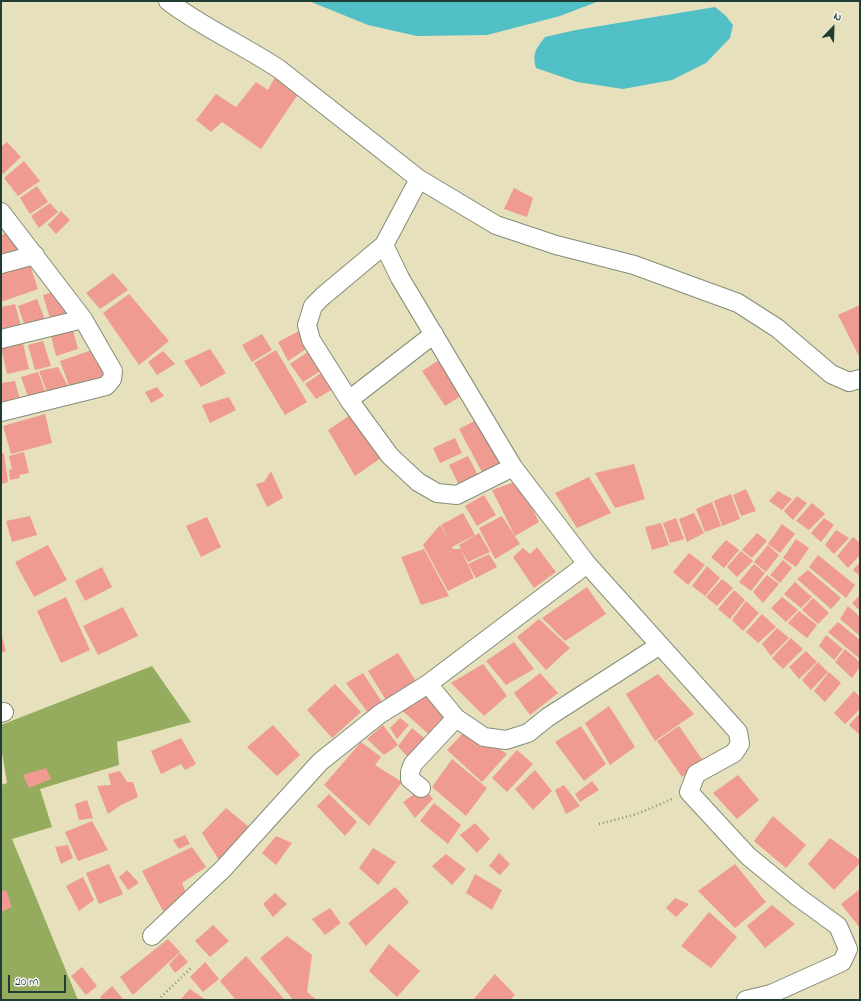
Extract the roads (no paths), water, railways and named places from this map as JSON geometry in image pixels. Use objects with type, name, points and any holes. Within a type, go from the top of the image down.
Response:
[{"type":"street","points":[[168,1],[181,11],[279,69],[419,178],[496,226],[556,245],[634,265],[738,303],[777,328],[831,374],[849,382],[860,380]]},
{"type":"street","points":[[419,178],[384,245],[313,306],[307,325],[311,340],[350,400],[390,456],[418,482],[437,493],[457,495],[513,467]]},
{"type":"street","points":[[1,212],[82,319],[113,371],[112,379],[106,386],[1,412]]},
{"type":"street","points":[[384,245],[400,278],[513,467],[587,564],[738,732],[740,744],[734,753],[696,774],[689,792],[748,856],[798,897],[838,926],[848,949],[842,962],[771,994],[746,1000]]},
{"type":"street","points":[[1,264],[35,255]]},
{"type":"street","points":[[1,339],[82,319]]},
{"type":"street","points":[[350,400],[434,334]]},
{"type":"street","points":[[152,936],[223,869],[320,762],[380,714],[428,684],[587,564]]},
{"type":"street","points":[[428,684],[456,718],[484,737],[506,740],[528,733],[548,717],[660,646]]},
{"type":"street","points":[[421,788],[410,779],[410,772],[413,764],[456,718]]},
{"type":"water","points":[[309,1],[599,1],[560,16],[487,35],[417,36],[368,25]]},
{"type":"water","points":[[715,7],[726,16],[733,25],[730,38],[706,63],[672,80],[623,89],[577,82],[536,68],[534,59],[536,51],[545,37],[576,30]]}]
